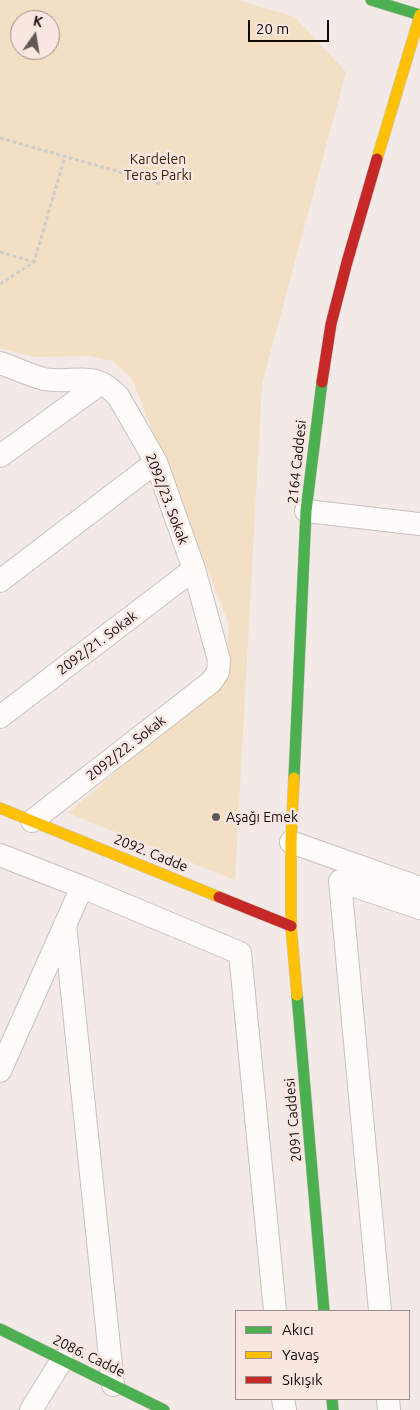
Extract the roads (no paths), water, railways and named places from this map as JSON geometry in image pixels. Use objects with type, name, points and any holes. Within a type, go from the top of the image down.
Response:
[{"type":"street","points":[[371,0],[420,15]]},
{"type":"street","name":"2164 Caddesi","points":[[291,926],[291,842],[306,511],[320,394],[331,324],[347,262],[420,15]]},
{"type":"street","points":[[0,363],[45,379],[78,379],[102,382]]},
{"type":"street","points":[[0,456],[102,382]]},
{"type":"street","name":"2092/23. Sokak","points":[[102,382],[118,396],[156,462],[194,570],[219,660],[218,672]]},
{"type":"street","points":[[0,582],[156,462]]},
{"type":"street","points":[[306,511],[420,524]]},
{"type":"street","name":"2092/21. Sokak","points":[[0,717],[194,570]]},
{"type":"street","name":"2092/22. Sokak","points":[[32,821],[211,682],[218,672]]},
{"type":"street","name":"2092. Cadde","points":[[0,808],[291,926]]},
{"type":"street","points":[[291,842],[420,888]]},
{"type":"street","points":[[0,855],[240,953],[275,1310]]},
{"type":"street","points":[[380,1310],[340,881],[420,908]]},
{"type":"street","points":[[0,1071],[82,887]]},
{"type":"street","points":[[65,924],[113,1385]]},
{"type":"street","name":"2091 Caddesi","points":[[291,926],[324,1310]]},
{"type":"street","name":"2086. Cadde","points":[[0,1329],[164,1410]]},
{"type":"street","points":[[31,1410],[62,1360]]},
{"type":"place","name":"Aşağı Emek","points":[[216,817]]},
{"type":"park label","name":"Kardelen Teras Parkı","points":[[158,168]]}]
